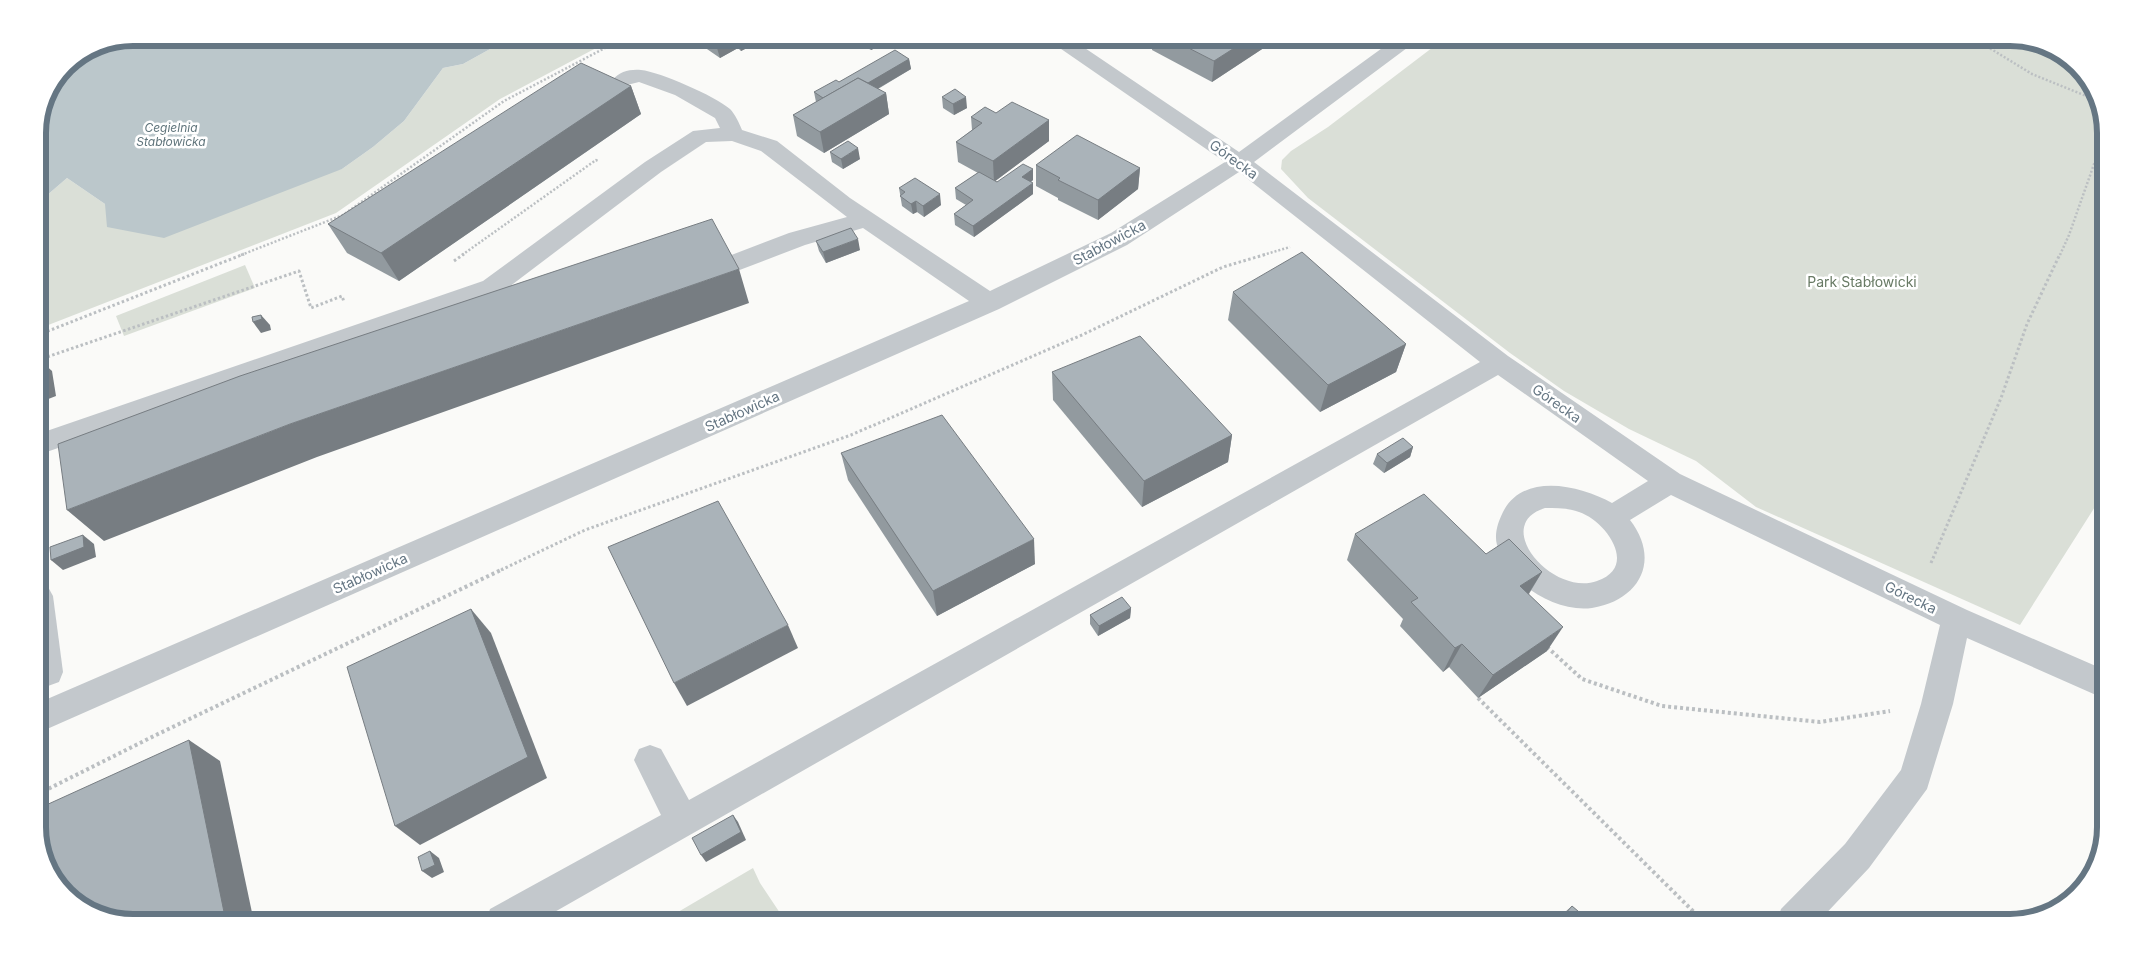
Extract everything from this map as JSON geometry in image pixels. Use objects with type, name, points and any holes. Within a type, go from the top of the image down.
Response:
[{"type":"street","name":"Górecka","points":[[1070,46],[1240,162],[1499,363],[1670,482],[1956,619],[2097,681]]},
{"type":"street","name":"Stabłowicka","points":[[46,715],[990,303],[1132,232],[1240,162],[1397,46]]},
{"type":"street","points":[[623,80],[631,76],[641,76],[682,92],[723,114],[734,134]]},
{"type":"street","points":[[46,442],[492,287],[637,180],[701,136],[734,134],[768,146],[866,219],[990,303]]},
{"type":"street","points":[[729,265],[797,239],[866,219]]},
{"type":"street","points":[[517,914],[1499,363]]},
{"type":"street","points":[[1611,517],[1670,482]]},
{"type":"street","points":[[1802,914],[1857,856],[1916,778],[1937,704],[1956,619]]},
{"type":"street","points":[[46,657],[48,672]]},
{"type":"street","points":[[650,760],[682,821]]},
{"type":"path","points":[[46,332],[343,215],[504,101],[609,46]]},
{"type":"path","points":[[1984,46],[2027,72],[2089,97]]},
{"type":"path","points":[[1916,599],[2001,398],[2027,324],[2068,235],[2097,155]]},
{"type":"path","points":[[446,266],[596,160],[637,180]]},
{"type":"path","points":[[46,790],[156,735],[585,530],[851,435],[1084,334],[1223,266],[1296,245]]},
{"type":"path","points":[[46,357],[299,271],[311,308],[342,296],[346,306]]},
{"type":"path","points":[[1544,644],[1582,679],[1662,706],[1820,722],[1937,704]]},
{"type":"path","points":[[1478,698],[1696,914]]},
{"type":"green space","points":[[496,46],[600,46],[500,99],[336,213],[46,326],[46,196],[67,178],[105,204],[342,169],[373,147],[404,121],[443,68],[463,64]]},
{"type":"green space","name":"Park Stabłowicki","points":[[1434,46],[2010,46],[2027,48],[2043,53],[2067,68],[2082,85],[2092,105],[2097,127],[2097,504],[2020,625],[1756,507],[1696,461],[1629,429],[1564,391],[1510,353],[1308,198],[1281,169],[1282,160],[1291,151],[1328,127]]},
{"type":"green space","points":[[245,265],[255,288],[124,336],[116,316]]},
{"type":"green space","points":[[753,868],[760,883],[781,914],[675,914]]},
{"type":"water","name":"Cegielnia Stabłowicka","points":[[133,46],[496,46],[463,64],[443,68],[404,121],[373,147],[342,169],[164,238],[107,227],[105,204],[67,178],[46,196],[46,127],[53,100],[61,85],[85,61],[100,53],[116,48]]},
{"type":"building","points":[[1185,46],[1237,46],[1214,61]]},
{"type":"building","points":[[895,50],[909,59],[868,83],[858,78],[823,98],[814,92],[836,80],[839,82]]},
{"type":"building","points":[[581,63],[631,86],[381,253],[328,224]]},
{"type":"building","points":[[858,78],[886,93],[820,132],[793,115]]},
{"type":"building","points":[[955,89],[966,97],[953,104],[942,97]]},
{"type":"building","points":[[1012,102],[1049,120],[993,161],[956,142],[982,123],[971,117],[985,107],[996,113]]},
{"type":"building","points":[[1077,135],[1140,168],[1098,200],[1058,180],[1060,178],[1036,165]]},
{"type":"building","points":[[848,141],[858,148],[841,159],[830,152]]},
{"type":"building","points":[[1023,164],[1033,169],[1022,177],[1033,183],[973,226],[954,214],[973,200],[955,188],[979,172],[997,182]]},
{"type":"building","points":[[915,178],[940,194],[923,206],[916,201],[911,204],[900,196],[905,192],[899,188]]},
{"type":"building","points":[[712,219],[739,269],[290,424],[67,510],[58,444],[240,376]]},
{"type":"building","points":[[851,228],[858,239],[823,252],[816,241]]},
{"type":"building","points":[[1302,252],[1406,344],[1328,385],[1233,292]]},
{"type":"building","points":[[261,315],[262,319],[253,322],[252,317]]},
{"type":"building","points":[[1140,336],[1232,435],[1144,481],[1052,372]]},
{"type":"building","points":[[942,415],[1034,539],[933,591],[841,453]]},
{"type":"building","points":[[1403,438],[1413,447],[1387,463],[1377,454]]},
{"type":"building","points":[[1424,494],[1486,554],[1509,539],[1542,572],[1520,586],[1563,627],[1493,675],[1462,644],[1455,648],[1411,602],[1418,598],[1355,534]]},
{"type":"building","points":[[718,501],[788,625],[674,683],[608,547]]},
{"type":"building","points":[[83,535],[84,547],[51,560],[50,547]]},
{"type":"building","points":[[1122,597],[1131,608],[1099,626],[1090,615]]},
{"type":"building","points":[[471,609],[528,757],[395,826],[347,667]]},
{"type":"building","points":[[189,740],[224,912],[220,914],[133,914],[116,912],[100,907],[80,896],[61,875],[51,855],[46,821],[46,805]]},
{"type":"building","points":[[733,815],[741,832],[701,855],[692,838]]},
{"type":"building","points":[[430,851],[435,865],[422,871],[418,857]]},
{"type":"building","points":[[1572,906],[1582,914],[1565,914]]}]
